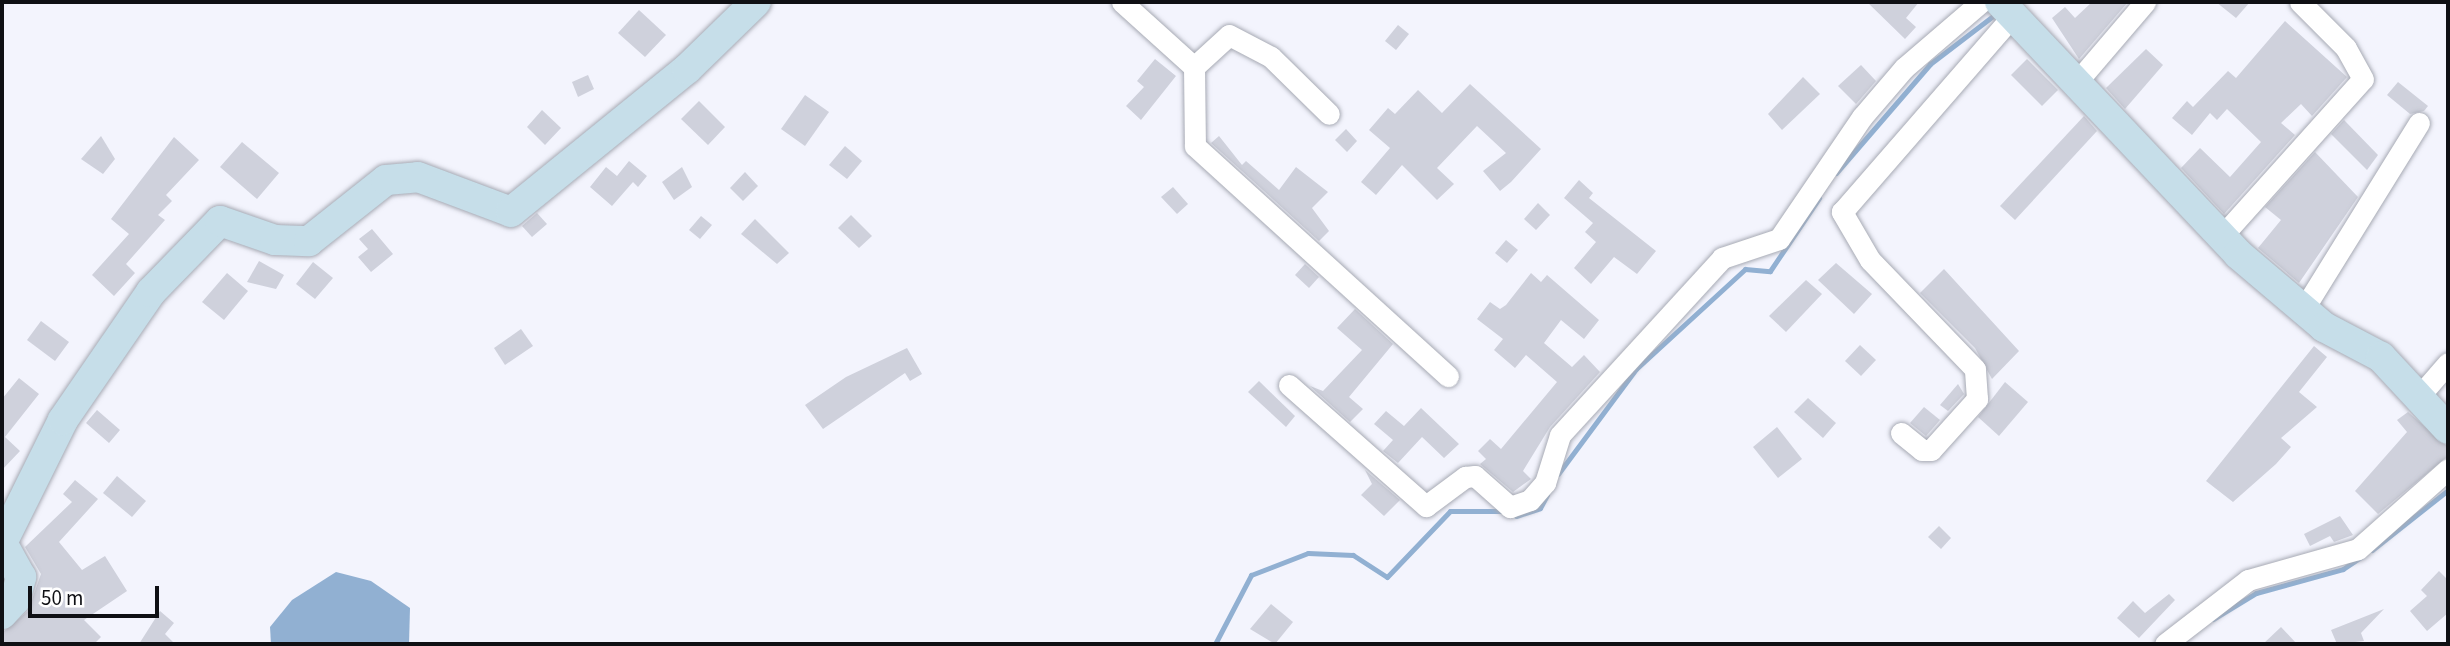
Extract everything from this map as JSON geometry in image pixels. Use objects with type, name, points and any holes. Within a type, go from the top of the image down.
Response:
[{"type":"street","points":[[2,614],[15,600],[21,577],[2,543],[63,420],[151,292],[220,221],[275,240],[309,241],[386,180],[418,177],[510,212],[687,69],[757,2]]},
{"type":"street","points":[[1122,2],[1194,67],[1195,146],[1448,376]]},
{"type":"street","points":[[1289,385],[1426,506],[1465,477],[1475,476],[1510,508],[1530,500],[1545,483],[1560,435],[1722,258],[1779,239],[1815,179],[1887,87],[1980,2]]},
{"type":"street","points":[[2075,84],[2146,2]]},
{"type":"street","points":[[2221,237],[2362,79],[2346,48],[2300,2]]},
{"type":"street","points":[[1901,433],[1922,450],[1931,450],[1976,399],[1975,369],[1870,260],[1842,212],[2005,6],[2075,84],[2221,237],[2303,310],[2381,357],[2421,394],[2448,429]]},
{"type":"street","points":[[1194,67],[1229,35],[1271,57],[1329,114]]},
{"type":"street","points":[[2303,310],[2419,123]]},
{"type":"street","points":[[2421,394],[2448,363]]},
{"type":"street","points":[[2171,643],[2248,580],[2358,549],[2448,469]]},
{"type":"water","points":[[336,572],[371,581],[410,608],[409,644],[271,644],[270,627],[292,600]]},
{"type":"building","points":[[1867,2],[1919,2],[1906,18],[1916,27],[1905,39]]},
{"type":"building","points":[[2092,2],[2128,2],[2079,59],[2052,18],[2065,7],[2075,18]]},
{"type":"building","points":[[2216,2],[2250,2],[2236,18]]},
{"type":"building","points":[[639,10],[666,35],[645,57],[618,33]]},
{"type":"building","points":[[2285,21],[2347,77],[2312,116],[2301,104],[2281,123],[2295,135],[2224,214],[2181,168],[2200,148],[2230,177],[2261,142],[2227,109],[2217,120],[2210,113],[2192,135],[2172,118],[2187,101],[2193,107],[2228,71],[2236,78]]},
{"type":"building","points":[[1398,25],[1409,34],[1396,50],[1385,41]]},
{"type":"building","points":[[2146,49],[2163,65],[2125,109],[2106,88]]},
{"type":"building","points":[[1155,59],[1176,76],[1141,120],[1126,106],[1144,87],[1137,81]]},
{"type":"building","points":[[2027,59],[2058,90],[2042,106],[2011,75]]},
{"type":"building","points":[[1861,65],[1876,81],[1856,104],[1838,86]]},
{"type":"building","points":[[588,75],[594,89],[578,97],[572,82]]},
{"type":"building","points":[[1803,77],[1820,94],[1782,130],[1768,114]]},
{"type":"building","points":[[2398,82],[2428,106],[2424,111],[2410,114],[2387,95]]},
{"type":"building","points":[[1470,84],[1541,149],[1511,182],[1500,191],[1483,171],[1506,153],[1477,126],[1437,168],[1454,184],[1437,200],[1402,165],[1376,195],[1361,182],[1390,148],[1369,130],[1388,108],[1395,114],[1418,90],[1442,113]]},
{"type":"building","points":[[805,95],[829,112],[805,146],[781,129]]},
{"type":"building","points":[[699,101],[725,127],[708,145],[681,119]]},
{"type":"building","points":[[542,110],[561,128],[545,145],[527,127]]},
{"type":"building","points":[[2084,116],[2097,131],[2015,220],[2000,206]]},
{"type":"building","points":[[2344,120],[2378,155],[2367,170],[2331,134]]},
{"type":"building","points":[[1346,129],[1357,141],[1347,152],[1335,140]]},
{"type":"building","points":[[101,136],[115,159],[103,174],[81,159]]},
{"type":"building","points":[[1219,136],[1242,165],[1246,161],[1279,190],[1296,167],[1328,192],[1312,208],[1329,231],[1319,241],[1211,143]]},
{"type":"building","points":[[174,137],[199,160],[166,195],[172,201],[158,215],[165,220],[126,264],[135,273],[114,296],[92,275],[129,234],[111,219]]},
{"type":"building","points":[[242,142],[279,173],[257,199],[220,167]]},
{"type":"building","points":[[845,146],[862,161],[847,179],[829,165]]},
{"type":"building","points":[[2315,152],[2358,197],[2299,283],[2258,248],[2281,220],[2265,207]]},
{"type":"building","points":[[629,161],[647,176],[638,187],[633,182],[612,206],[590,187],[606,167],[617,176]]},
{"type":"building","points":[[682,167],[692,187],[674,200],[662,182]]},
{"type":"building","points":[[745,172],[758,186],[743,201],[730,188]]},
{"type":"building","points":[[1579,180],[1593,193],[1589,198],[1656,251],[1637,274],[1614,257],[1591,284],[1574,268],[1596,242],[1585,232],[1593,223],[1564,198]]},
{"type":"building","points":[[1173,187],[1188,204],[1177,214],[1161,197]]},
{"type":"building","points":[[1538,203],[1550,215],[1536,230],[1524,219]]},
{"type":"building","points":[[537,213],[547,224],[532,237],[522,226]]},
{"type":"building","points":[[851,215],[872,236],[859,248],[838,228]]},
{"type":"building","points":[[701,216],[712,225],[700,239],[689,230]]},
{"type":"building","points":[[755,219],[789,253],[777,264],[741,234]]},
{"type":"building","points":[[372,229],[393,254],[371,272],[358,257],[368,249],[359,239]]},
{"type":"building","points":[[1506,240],[1518,250],[1507,263],[1495,253]]},
{"type":"building","points":[[259,261],[284,275],[276,289],[247,282]]},
{"type":"building","points":[[313,262],[333,278],[315,299],[296,284]]},
{"type":"building","points":[[1836,263],[1872,294],[1854,314],[1818,280]]},
{"type":"building","points":[[1305,264],[1319,277],[1309,288],[1295,275]]},
{"type":"building","points":[[1944,269],[2019,351],[1992,379],[1975,348],[1920,293]]},
{"type":"building","points":[[227,273],[248,291],[224,320],[202,302]]},
{"type":"building","points":[[1531,273],[1541,282],[1547,275],[1599,320],[1584,339],[1561,320],[1544,343],[1572,367],[1584,355],[1600,372],[1550,427],[1523,471],[1531,479],[1513,492],[1480,464],[1486,459],[1478,451],[1490,439],[1501,449],[1557,382],[1526,355],[1515,368],[1494,350],[1503,339],[1477,319],[1490,302],[1500,309],[1506,305]]},
{"type":"building","points":[[1806,280],[1822,294],[1786,332],[1769,316]]},
{"type":"building","points":[[1355,309],[1393,344],[1349,397],[1363,409],[1350,422],[1310,386],[1323,391],[1362,350],[1337,328]]},
{"type":"building","points":[[41,321],[69,342],[55,361],[27,340]]},
{"type":"building","points":[[521,329],[533,346],[505,365],[494,348]]},
{"type":"building","points":[[1860,345],[1876,360],[1861,376],[1845,361]]},
{"type":"building","points":[[2314,346],[2327,357],[2299,392],[2317,407],[2281,438],[2291,447],[2276,464],[2233,502],[2206,481]]},
{"type":"building","points":[[907,348],[922,374],[910,381],[905,373],[823,429],[805,405],[846,377]]},
{"type":"building","points":[[19,378],[39,394],[5,437],[20,451],[2,470],[2,399]]},
{"type":"building","points":[[1259,381],[1295,416],[1286,427],[1248,392]]},
{"type":"building","points":[[2005,382],[2028,402],[1999,436],[1978,417]]},
{"type":"building","points":[[1958,384],[1964,394],[1948,411],[1940,405]]},
{"type":"building","points":[[1808,398],[1836,423],[1823,438],[1794,412]]},
{"type":"building","points":[[1924,407],[1940,420],[1926,436],[1910,423]]},
{"type":"building","points":[[1421,408],[1459,444],[1444,458],[1422,437],[1398,463],[1383,451],[1393,440],[1374,424],[1386,411],[1404,426]]},
{"type":"building","points":[[97,410],[120,430],[109,443],[86,423]]},
{"type":"building","points":[[2408,412],[2447,446],[2448,456],[2378,514],[2355,491],[2407,432],[2397,420]]},
{"type":"building","points":[[1777,427],[1802,459],[1778,478],[1753,447]]},
{"type":"building","points":[[1365,470],[1400,500],[1384,516],[1361,495],[1372,484]]},
{"type":"building","points":[[117,476],[146,501],[132,517],[103,493]]},
{"type":"building","points":[[75,480],[98,499],[59,542],[82,570],[105,556],[127,591],[84,620],[101,637],[94,644],[2,644],[2,633],[28,611],[41,574],[25,547],[72,502],[63,494]]},
{"type":"building","points":[[2340,516],[2353,535],[2334,542],[2330,536],[2310,546],[2304,534]]},
{"type":"building","points":[[1939,526],[1951,538],[1941,549],[1928,537]]},
{"type":"building","points":[[2439,571],[2448,580],[2448,613],[2427,631],[2410,611],[2427,596],[2421,590]]},
{"type":"building","points":[[2169,594],[2175,600],[2139,638],[2117,618],[2133,601],[2145,613]]},
{"type":"building","points":[[1271,604],[1293,622],[1275,644],[1250,629]]},
{"type":"building","points":[[2384,609],[2361,633],[2364,641],[2337,644],[2331,630]]},
{"type":"building","points":[[160,611],[174,623],[165,634],[175,644],[139,644]]},
{"type":"building","points":[[2281,627],[2297,644],[2263,644]]},
{"type":"waterway","points":[[1836,173],[1930,64],[1997,13]]},
{"type":"waterway","points":[[1558,474],[1636,369],[1745,269],[1770,271],[1819,198]]},
{"type":"waterway","points":[[2372,550],[2448,490]]},
{"type":"waterway","points":[[1516,516],[1540,508],[1547,495]]},
{"type":"waterway","points":[[1215,644],[1251,575],[1308,553],[1353,555],[1387,577],[1450,511],[1501,511]]},
{"type":"waterway","points":[[2213,619],[2256,593],[2343,569],[2361,557]]}]
